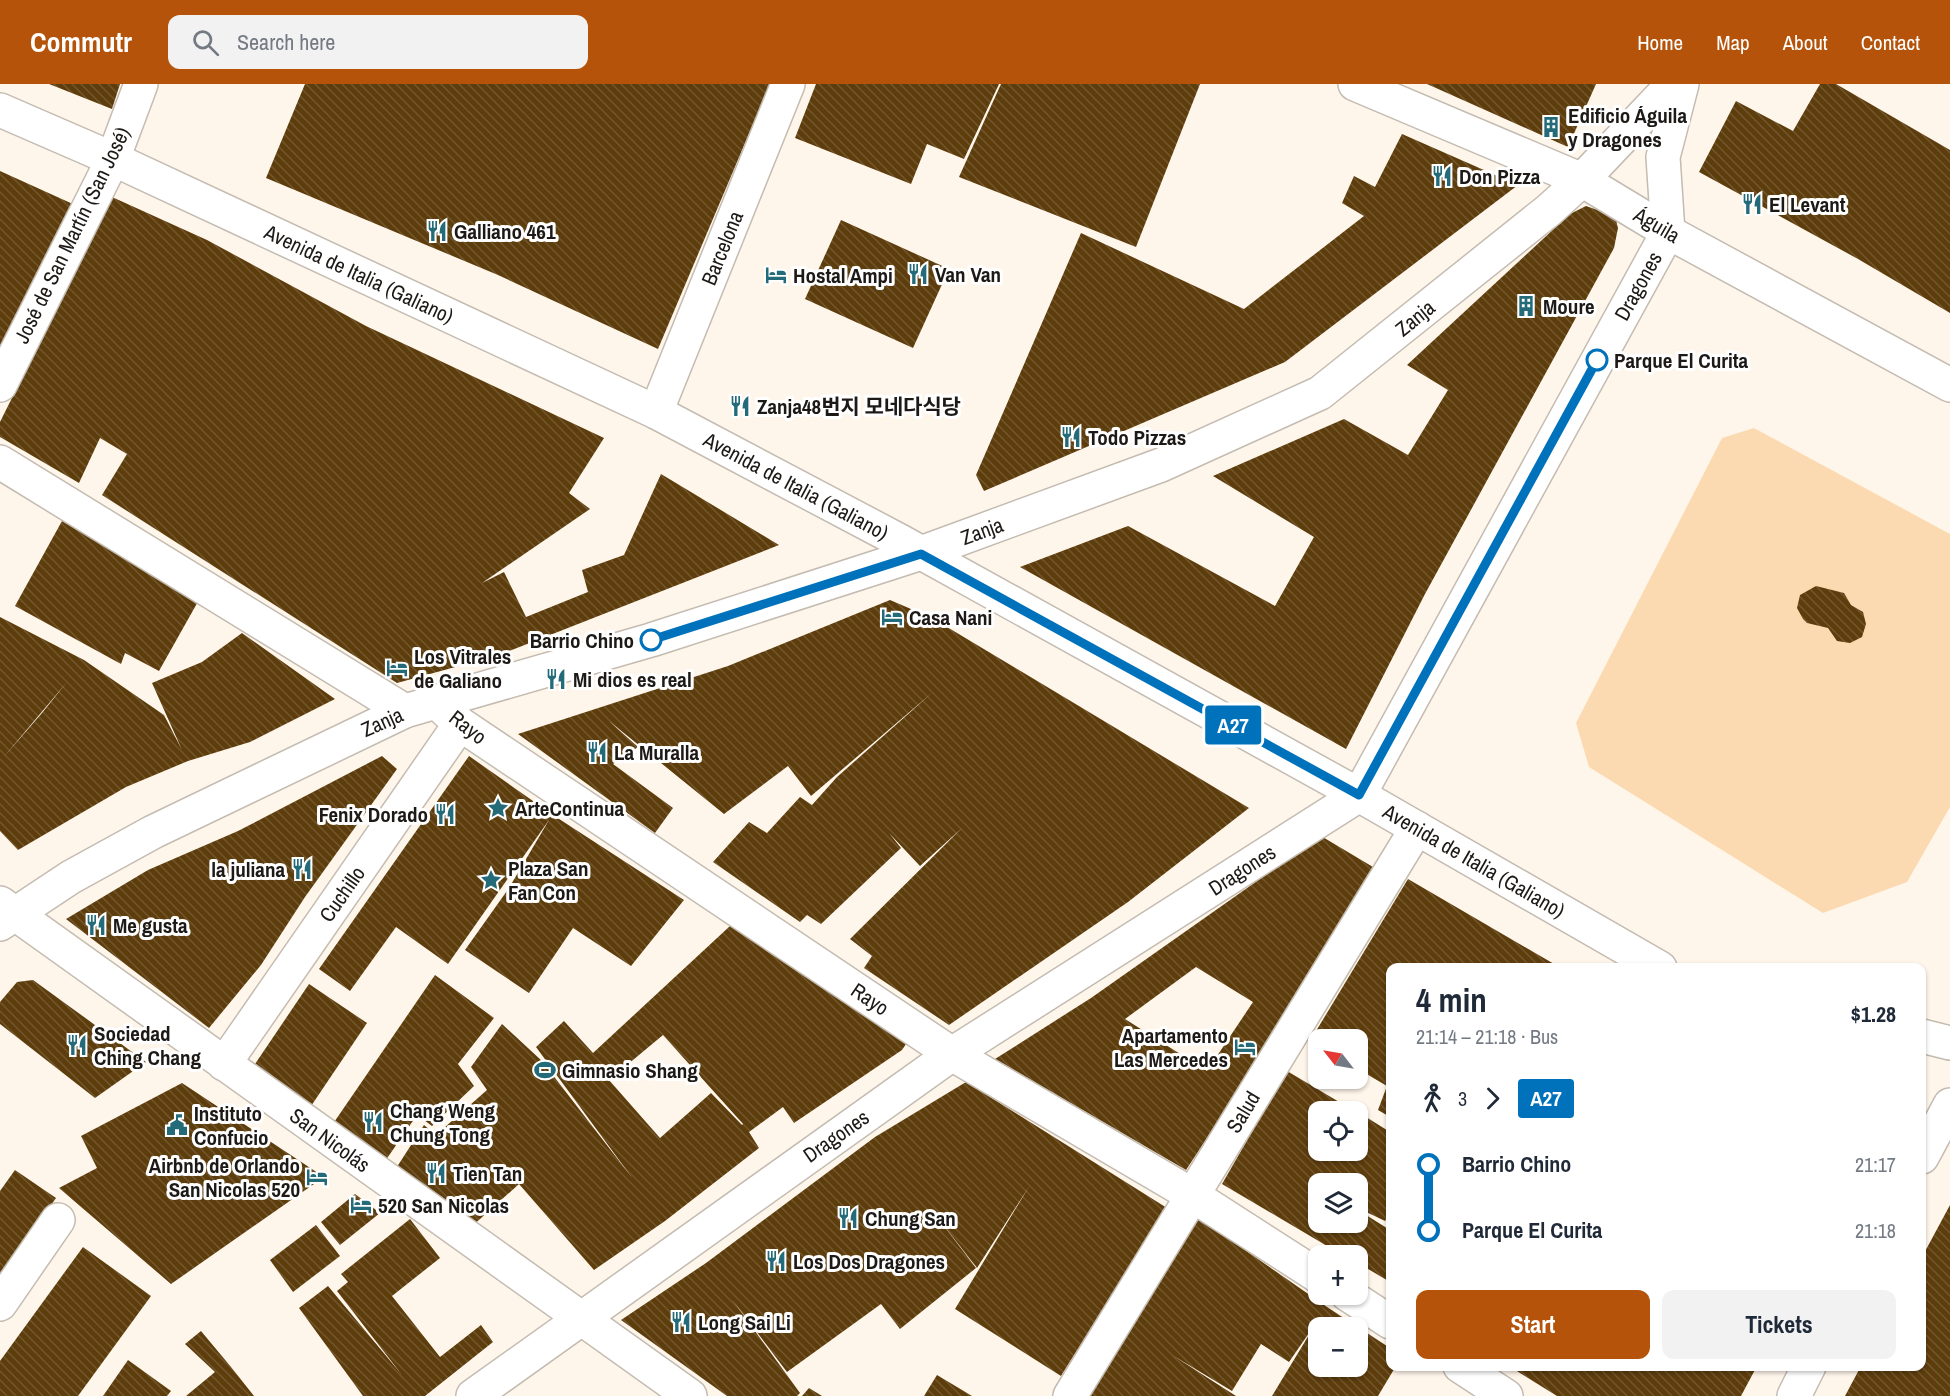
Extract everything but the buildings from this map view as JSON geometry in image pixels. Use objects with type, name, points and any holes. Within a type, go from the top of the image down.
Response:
[{"type":"street","name":"José de San Martín (San José)","points":[[0,385],[113,159],[141,84]]},
{"type":"street","name":"Barcelona","points":[[656,412],[788,84]]},
{"type":"street","name":"Águila","points":[[1355,84],[1582,180],[1668,232],[1950,385]]},
{"type":"street","points":[[1582,180],[1673,84]]},
{"type":"street","name":"Dragones","points":[[473,1396],[579,1318],[952,1054],[1359,795],[1668,232],[1663,157],[1682,84]]},
{"type":"street","name":"Avenida de Italia (Galiano)","points":[[0,110],[113,159],[656,412],[921,554],[1359,795],[1651,963]]},
{"type":"street","name":"Zanja","points":[[5,913],[153,832],[405,711],[651,640],[921,554],[1161,465],[1320,393],[1549,210],[1582,180]]},
{"type":"street","points":[[0,462],[405,711]]},
{"type":"street","name":"Rayo","points":[[436,701],[460,724],[952,1054],[1192,1195],[1308,1270]]},
{"type":"street","name":"Cuchillo","points":[[224,1064],[460,724]]},
{"type":"street","name":"Salud","points":[[1070,1396],[1417,828]]},
{"type":"street","name":"San Nicolás","points":[[5,913],[224,1064],[690,1396]]},
{"type":"street","points":[[1926,1037],[1950,1044]]},
{"type":"street","points":[[1926,1146],[1950,1105]]},
{"type":"street","points":[[0,1304],[58,1220]]},
{"type":"street","points":[[1364,1305],[1386,1319]]},
{"type":"street","points":[[1468,1371],[1506,1396]]},
{"type":"street","points":[[1794,1396],[1806,1371]]},
{"type":"shaded area","name":"Parque El Curita","points":[[1754,428],[1950,534],[1950,807],[1907,882],[1823,913],[1589,767],[1576,723],[1722,438]]},
{"type":"bus line","name":"A27","points":[[651,640],[921,554],[1359,795],[1597,360]]},
{"type":"place","name":"Edificio Águila y Dragones","points":[[1551,127]]},
{"type":"place","name":"Don Pizza","points":[[1442,176]]},
{"type":"place","name":"El Levant","points":[[1752,204]]},
{"type":"place","name":"Galliano 461","points":[[437,231]]},
{"type":"place","name":"Van Van","points":[[918,274]]},
{"type":"place","name":"Hostal Ampi","points":[[776,275]]},
{"type":"place","name":"Moure","points":[[1526,306]]},
{"type":"place","name":"Parque El Curita","points":[[1597,360]]},
{"type":"place","name":"Zanja48번지 모네다식당","points":[[740,406]]},
{"type":"place","name":"Todo Pizzas","points":[[1071,437]]},
{"type":"place","name":"Casa Nani","points":[[892,617]]},
{"type":"place","name":"Barrio Chino","points":[[651,640]]},
{"type":"place","name":"Los Vitrales de Galiano","points":[[397,668]]},
{"type":"place","name":"Mi dios es real","points":[[556,679]]},
{"type":"place","name":"La Muralla","points":[[597,752]]},
{"type":"place","name":"ArteContinua","points":[[498,808]]},
{"type":"place","name":"Fenix Dorado","points":[[445,814]]},
{"type":"place","name":"la juliana","points":[[302,869]]},
{"type":"place","name":"Plaza San Fan Con","points":[[491,880]]},
{"type":"place","name":"Me gusta","points":[[96,925]]},
{"type":"place","name":"Sociedad Ching Chang","points":[[77,1045]]},
{"type":"place","name":"Apartamento Las Mercedes","points":[[1245,1047]]},
{"type":"place","name":"Gimnasio Shang","points":[[545,1070]]},
{"type":"place","name":"Chang Weng Chung Tong","points":[[373,1122]]},
{"type":"place","name":"Instituto Confucio","points":[[177,1125]]},
{"type":"place","name":"Tien Tan","points":[[436,1173]]},
{"type":"place","name":"Airbnb de Orlando San Nicolas 520","points":[[317,1177]]},
{"type":"place","name":"520 San Nicolas","points":[[361,1205]]},
{"type":"place","name":"Chung San","points":[[848,1218]]},
{"type":"place","name":"Los Dos Dragones","points":[[776,1261]]},
{"type":"place","name":"Long Sai Li","points":[[681,1322]]}]
